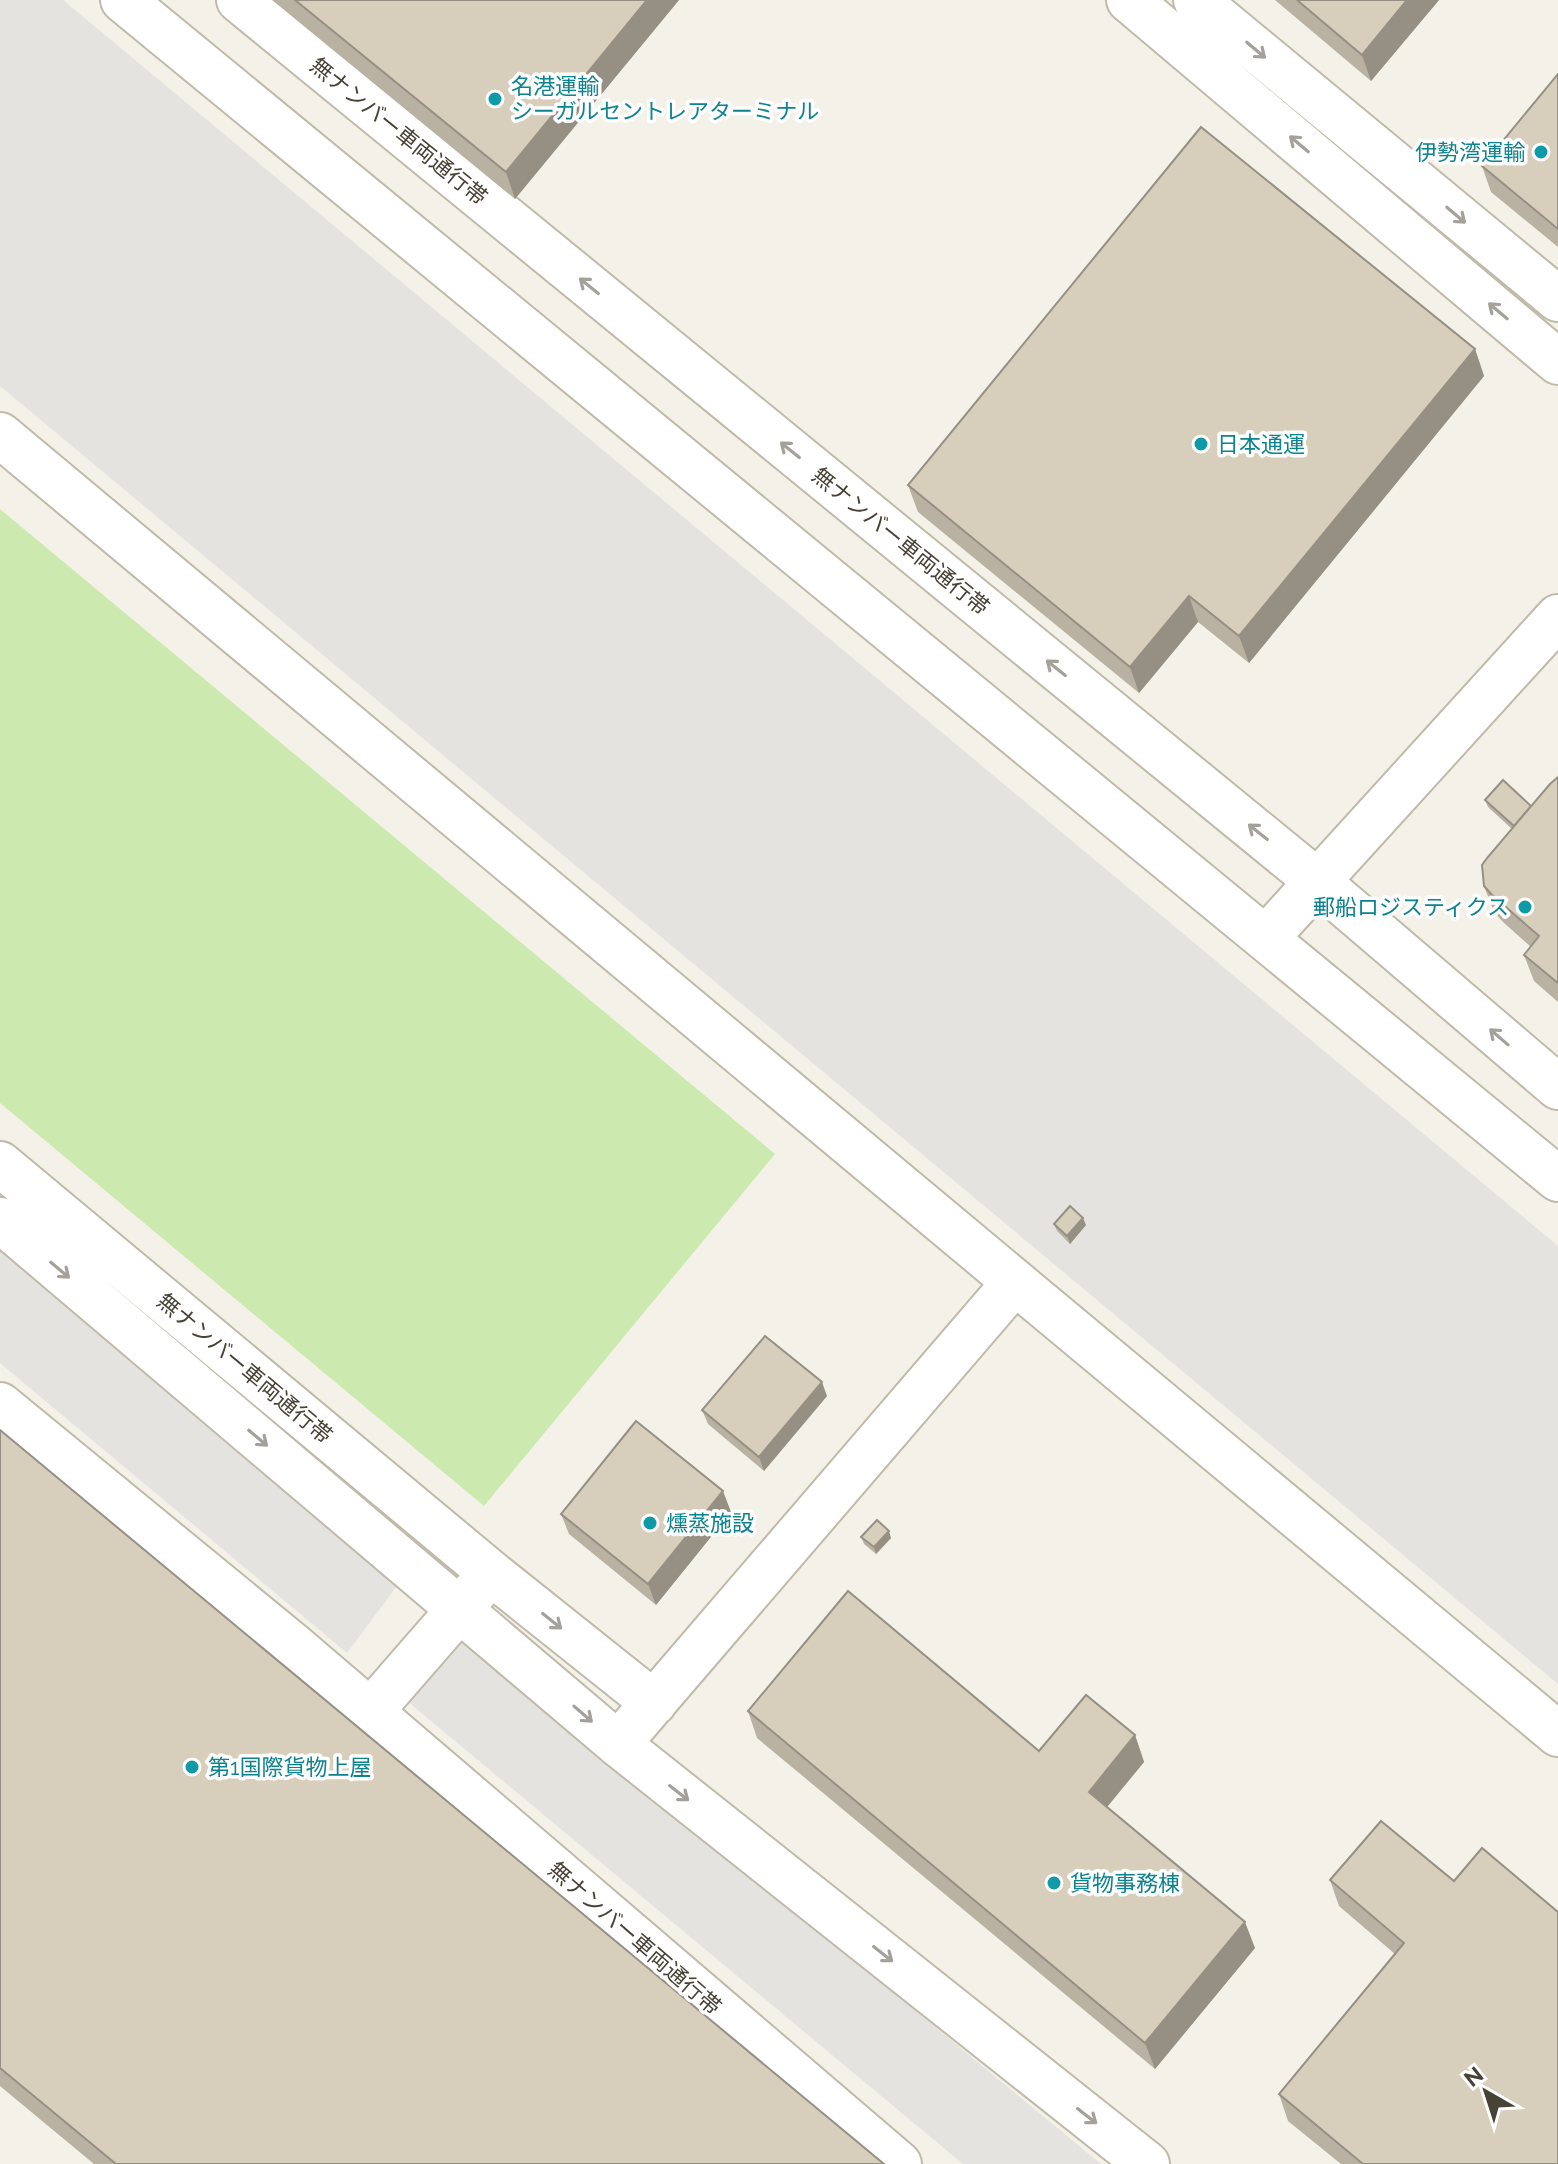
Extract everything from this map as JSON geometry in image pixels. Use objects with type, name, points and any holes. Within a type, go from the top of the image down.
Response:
[{"type":"lane","points":[[123,0],[1558,1179]]},
{"type":"lane","name":"無ナンバー車両通行帯","points":[[239,0],[1318,882],[1558,1087]]},
{"type":"lane","points":[[1129,0],[1558,362]]},
{"type":"lane","points":[[1196,0],[1558,299]]},
{"type":"lane","points":[[0,435],[1558,1734]]},
{"type":"lane","points":[[1266,938],[1558,617]]},
{"type":"lane","name":"無ナンバー車両通行帯","points":[[0,1164],[491,1573],[654,1703]]},
{"type":"lane","points":[[0,1220],[618,1744],[1147,2164]]},
{"type":"lane","points":[[618,1744],[1015,1282]]},
{"type":"lane","name":"無ナンバー車両通行帯","points":[[0,1405],[370,1712],[899,2164]]},
{"type":"lane","points":[[370,1712],[491,1573]]},
{"type":"green space","points":[[0,509],[775,1154],[484,1506],[0,1103]]},
{"type":"shaded area","points":[[0,0],[63,0],[1558,1246],[1558,1684],[0,386]]},
{"type":"shaded area","points":[[0,1251],[400,1582],[347,1653],[0,1363]]},
{"type":"shaded area","points":[[455,1630],[1101,2164],[963,2164],[401,1696]]},
{"type":"building","name":"名港運輸 シーガルセントレアターミナル","points":[[295,0],[647,0],[506,172]]},
{"type":"building","points":[[1297,0],[1407,0],[1362,55]]},
{"type":"building","points":[[1558,74],[1558,229],[1482,166]]},
{"type":"building","name":"日本通運","points":[[1201,127],[1475,349],[1239,636],[1189,596],[1130,667],[908,485]]},
{"type":"building","name":"郵船ロジスティクス","points":[[1558,777],[1558,983],[1524,955],[1539,936],[1484,886],[1482,865]]},
{"type":"building","points":[[1503,780],[1531,806],[1514,826],[1485,800]]},
{"type":"building","points":[[1070,1206],[1083,1218],[1067,1236],[1054,1224]]},
{"type":"building","points":[[765,1336],[822,1382],[759,1457],[702,1410]]},
{"type":"building","name":"燻蒸施設","points":[[636,1421],[723,1491],[648,1584],[561,1514]]},
{"type":"building","name":"第1国際貨物上屋","points":[[0,1430],[884,2164],[116,2164],[0,2068]]},
{"type":"building","points":[[877,1520],[889,1531],[874,1547],[861,1537]]},
{"type":"building","name":"貨物事務棟","points":[[848,1591],[1039,1751],[1086,1695],[1135,1735],[1089,1792],[1245,1922],[1145,2043],[748,1711]]},
{"type":"building","points":[[1381,1821],[1454,1881],[1482,1848],[1558,1912],[1558,2164],[1363,2164],[1279,2094],[1404,1943],[1330,1880]]},
{"type":"place","name":"名港運輸 シーガルセントレアターミナル","points":[[495,99]]},
{"type":"place","name":"伊勢湾運輸","points":[[1541,152]]},
{"type":"place","name":"日本通運","points":[[1201,444]]},
{"type":"place","name":"郵船ロジスティクス","points":[[1525,907]]},
{"type":"place","name":"燻蒸施設","points":[[650,1523]]},
{"type":"place","name":"第1国際貨物上屋","points":[[192,1767]]},
{"type":"place","name":"貨物事務棟","points":[[1054,1883]]}]
